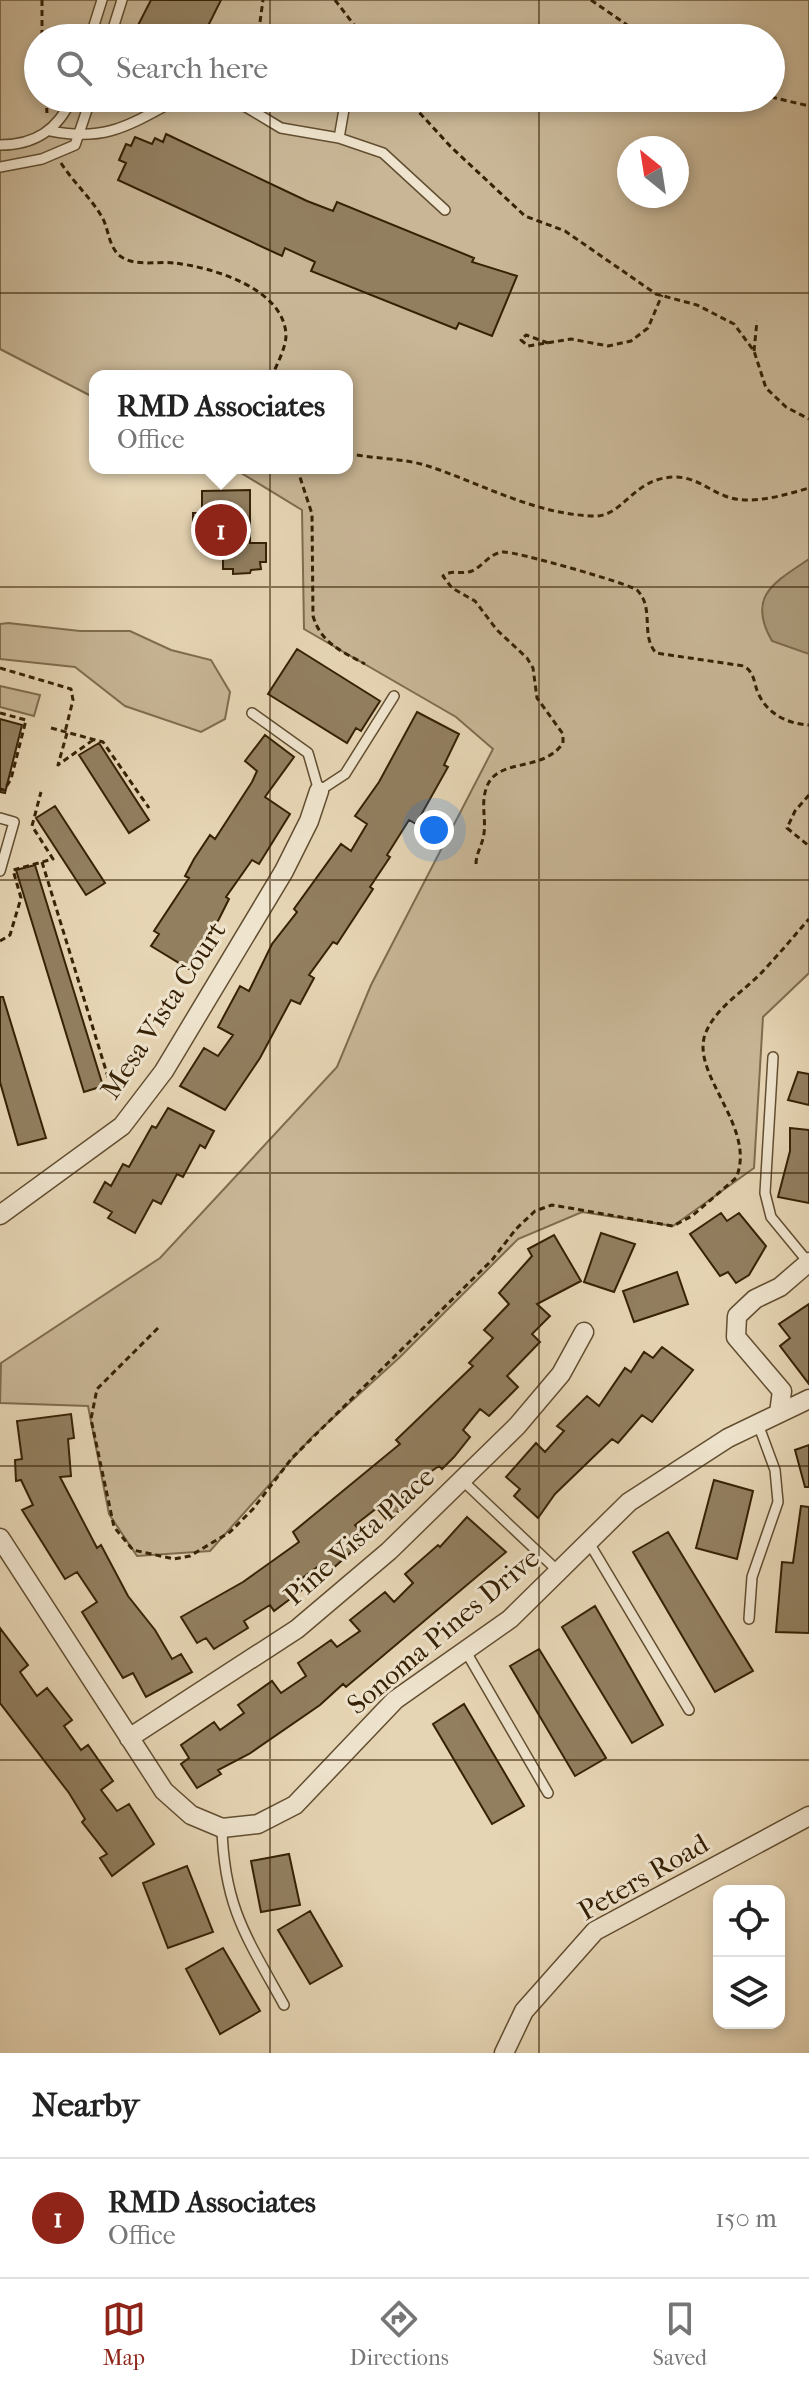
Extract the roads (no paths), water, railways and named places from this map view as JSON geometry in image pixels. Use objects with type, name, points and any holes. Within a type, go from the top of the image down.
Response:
[{"type":"street","name":"Mesa Vista Court","points":[[0,1215],[122,1126],[164,1071],[284,871],[309,821],[319,791]]},
{"type":"street","points":[[779,1413],[782,1391],[736,1337],[737,1316],[755,1299],[780,1287],[809,1262]]},
{"type":"street","name":"Pine Vista Place","points":[[129,1738],[297,1629],[389,1551],[517,1426],[561,1374],[584,1332]]},
{"type":"street","name":"Sonoma Pines Drive","points":[[222,1828],[258,1824],[295,1805],[395,1700],[510,1619],[629,1502],[682,1465],[809,1399]]},
{"type":"street","points":[[0,1538],[164,1791],[191,1815],[222,1828]]},
{"type":"street","name":"Peters Road","points":[[504,2053],[524,2011],[595,1931],[809,1816]]},
{"type":"lane","points":[[94,24],[102,0]]},
{"type":"lane","points":[[114,24],[122,0]]},
{"type":"lane","points":[[0,145],[35,140],[51,131],[66,112]]},
{"type":"lane","points":[[0,167],[57,154],[75,145],[86,112]]},
{"type":"lane","points":[[51,131],[77,136],[105,135],[152,112]]},
{"type":"lane","points":[[252,112],[281,128],[339,138],[383,153],[445,210]]},
{"type":"lane","points":[[339,138],[344,112]]},
{"type":"lane","points":[[252,713],[308,753],[319,791],[345,774],[394,696]]},
{"type":"lane","points":[[0,818],[14,822],[0,871]]},
{"type":"lane","points":[[773,1057],[765,1193],[771,1217],[809,1262]]},
{"type":"lane","points":[[749,1619],[752,1577],[778,1502],[775,1470],[758,1424]]},
{"type":"lane","points":[[463,1481],[559,1572]]},
{"type":"lane","points":[[588,1541],[689,1710]]},
{"type":"lane","points":[[465,1650],[548,1793]]},
{"type":"lane","points":[[222,1828],[223,1872],[238,1923],[284,2005]]},
{"type":"place","name":"RMD Associates","points":[[221,530]]}]
